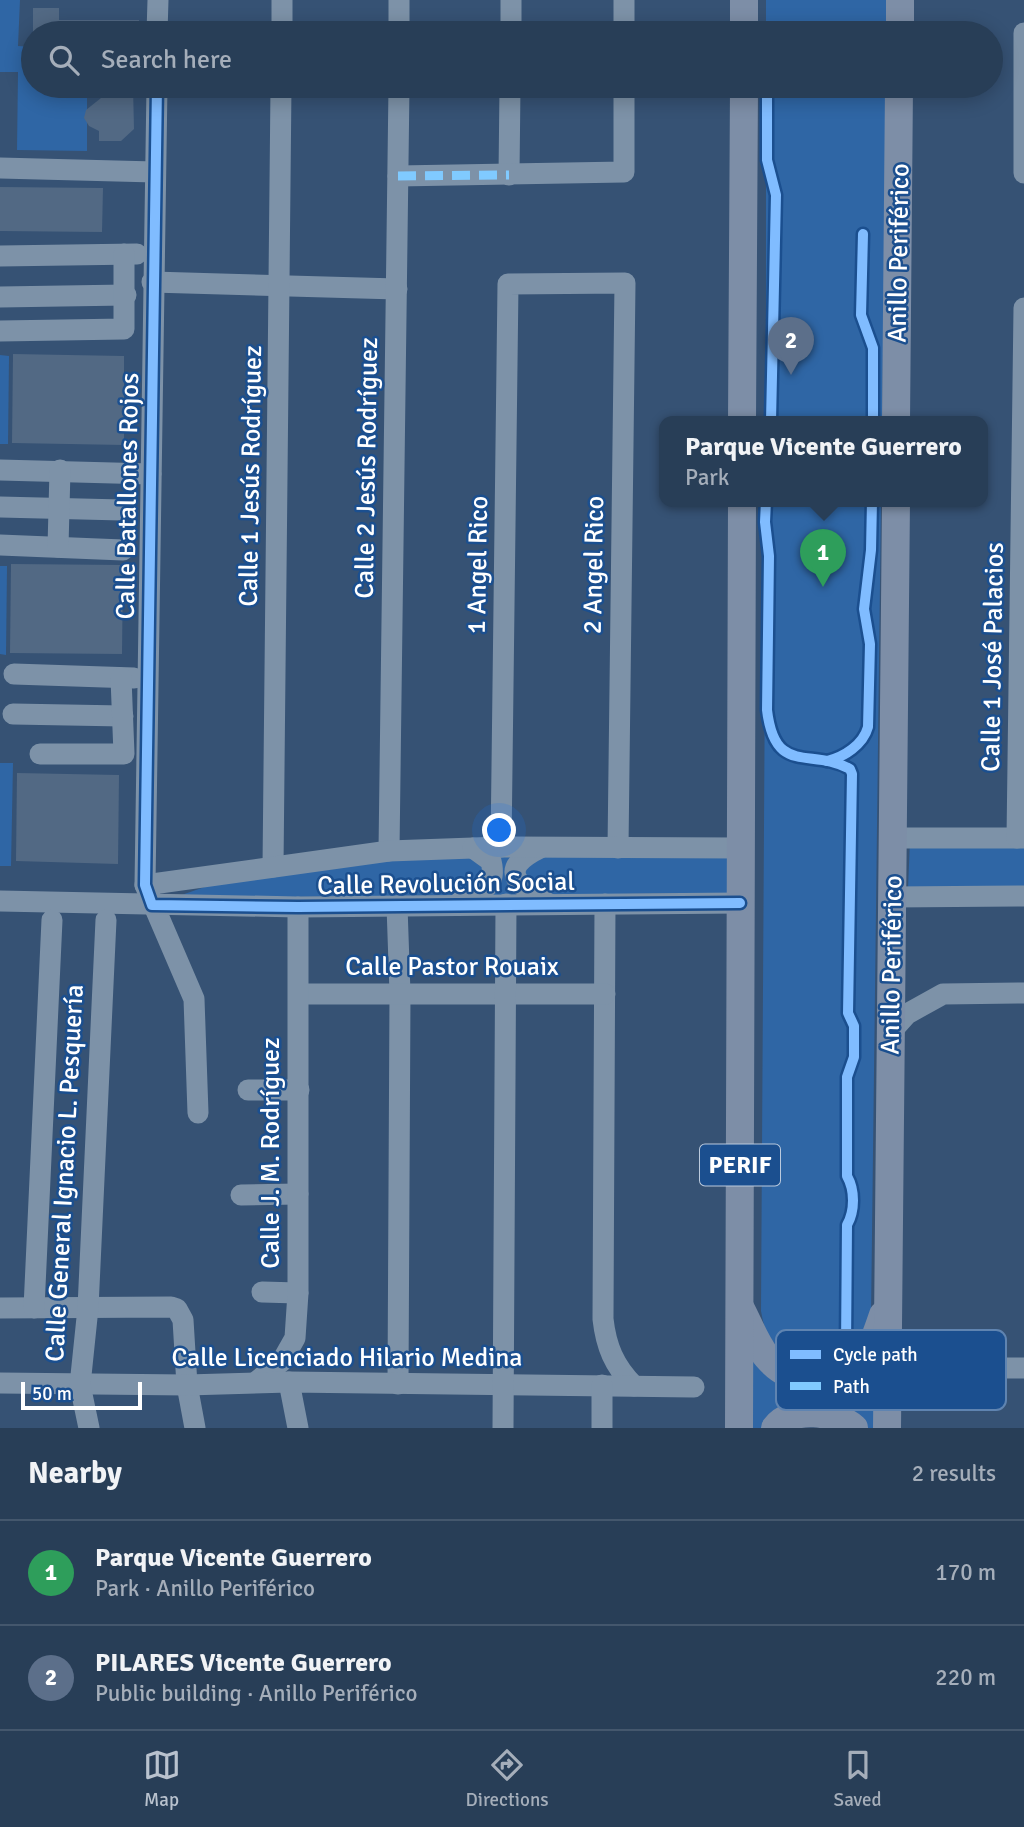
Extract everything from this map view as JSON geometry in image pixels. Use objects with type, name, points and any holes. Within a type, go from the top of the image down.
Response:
[{"type":"main road","points":[[744,0],[744,21]]},
{"type":"main road","points":[[900,21],[901,0]]},
{"type":"main road","points":[[742,416],[744,98]]},
{"type":"main road","name":"Anillo Periférico","points":[[896,416],[900,98]]},
{"type":"main road","name":"PERIF","points":[[739,1428],[742,507]]},
{"type":"main road","name":"Anillo Periférico","points":[[888,1330],[896,507]]},
{"type":"main road","points":[[878,1330],[888,1302]]},
{"type":"main road","points":[[740,1306],[766,1356],[776,1365]]},
{"type":"main road","name":"Anillo Periférico","points":[[887,1410],[887,1428]]},
{"type":"main road","points":[[775,1428],[793,1418],[815,1412],[836,1416],[854,1428]]},
{"type":"street","points":[[158,0],[158,21]]},
{"type":"street","points":[[282,0],[282,21]]},
{"type":"street","points":[[399,0],[399,21]]},
{"type":"street","points":[[511,0],[511,21]]},
{"type":"street","points":[[624,0],[624,21]]},
{"type":"street","points":[[1023,172],[1024,33]]},
{"type":"street","name":"Calle Batallones Rojos","points":[[149,895],[147,679],[157,98]]},
{"type":"street","name":"Calle 1 Jesús Rodríguez","points":[[273,867],[281,98]]},
{"type":"street","name":"Calle 2 Jesús Rodríguez","points":[[389,850],[399,98]]},
{"type":"street","points":[[509,174],[510,98]]},
{"type":"street","points":[[398,176],[624,172],[624,98]]},
{"type":"street","points":[[0,168],[155,172]]},
{"type":"street","points":[[0,331],[124,329],[124,254]]},
{"type":"street","points":[[0,256],[153,255]]},
{"type":"street","points":[[152,282],[397,289]]},
{"type":"street","name":"2 Angel Rico","points":[[508,284],[625,283],[618,848]]},
{"type":"street","name":"1 Angel Rico","points":[[501,847],[508,284]]},
{"type":"street","points":[[0,297],[125,295]]},
{"type":"street","name":"Calle 1 José Palacios","points":[[1021,838],[1024,308]]},
{"type":"street","points":[[0,470],[151,474]]},
{"type":"street","points":[[58,547],[60,470]]},
{"type":"street","points":[[0,507],[122,510]]},
{"type":"street","points":[[0,545],[123,550]]},
{"type":"street","points":[[14,674],[147,679]]},
{"type":"street","points":[[40,754],[124,754],[121,678]]},
{"type":"street","points":[[13,714],[123,716]]},
{"type":"street","points":[[893,838],[1021,838]]},
{"type":"street","points":[[0,901],[121,902],[273,867],[389,850],[501,847],[739,848]]},
{"type":"street","name":"Calle Revolución Social","points":[[453,906],[486,889],[491,882],[491,861],[473,848]]},
{"type":"street","name":"Calle Revolución Social","points":[[540,848],[526,855],[518,863],[518,882],[523,889],[551,904]]},
{"type":"street","points":[[149,895],[194,999],[198,1113]]},
{"type":"street","name":"Calle Revolución Social","points":[[149,895],[298,907],[740,903]]},
{"type":"street","points":[[892,897],[1024,896]]},
{"type":"street","points":[[605,904],[603,1319],[608,1347],[614,1361],[620,1373],[634,1386]]},
{"type":"street","points":[[503,1428],[506,905]]},
{"type":"street","points":[[397,906],[400,993],[398,1384]]},
{"type":"street","name":"Calle J. M. Rodríguez","points":[[256,1382],[282,1361],[295,1338],[298,1293],[298,907]]},
{"type":"street","points":[[34,1308],[52,920]]},
{"type":"street","name":"Calle General Ignacio L. Pesquería","points":[[89,1428],[80,1385],[88,1308],[106,920]]},
{"type":"street","points":[[890,1033],[907,1014],[943,994],[1024,993]]},
{"type":"street","name":"Calle Pastor Rouaix","points":[[299,994],[605,994]]},
{"type":"street","points":[[248,1090],[299,1090]]},
{"type":"street","points":[[241,1195],[298,1194]]},
{"type":"street","points":[[261,1292],[298,1293]]},
{"type":"street","points":[[0,1308],[177,1309],[183,1320],[187,1385],[195,1428]]},
{"type":"street","points":[[1006,1368],[1024,1368]]},
{"type":"street","points":[[289,1382],[298,1428]]},
{"type":"street","name":"Calle Licenciado Hilario Medina","points":[[0,1383],[187,1385],[289,1382],[694,1387]]},
{"type":"street","points":[[602,1428],[603,1385]]},
{"type":"shaded area","points":[[0,0],[20,0],[18,46],[21,46],[21,98],[87,98],[87,151],[17,150],[18,72],[0,72]]},
{"type":"shaded area","points":[[766,0],[888,0],[887,21],[766,21]]},
{"type":"shaded area","points":[[766,98],[887,98],[882,416],[766,416]]},
{"type":"shaded area","points":[[0,355],[9,356],[8,444],[0,444]]},
{"type":"shaded area","points":[[766,507],[881,507],[871,1316],[865,1330],[776,1330],[776,1346],[768,1334],[761,1311]]},
{"type":"shaded area","points":[[0,566],[7,566],[6,655],[0,654]]},
{"type":"shaded area","points":[[0,763],[13,763],[11,866],[0,866]]},
{"type":"shaded area","points":[[1024,839],[1024,886],[908,889],[910,840]]},
{"type":"shaded area","points":[[728,842],[730,893],[173,898],[276,862]]},
{"type":"shaded area","points":[[752,1339],[776,1356],[776,1410],[880,1410],[880,1428],[867,1428],[855,1413],[751,1428]]},
{"type":"building","points":[[33,8],[59,8],[59,20],[139,20],[139,21],[33,21]]},
{"type":"building","points":[[101,98],[133,98],[134,129],[121,141],[99,141],[99,131],[89,126],[84,118],[86,110]]},
{"type":"building","points":[[0,187],[103,188],[102,232],[0,231]]},
{"type":"building","points":[[13,354],[124,356],[124,445],[12,443]]},
{"type":"building","points":[[11,564],[123,565],[122,654],[10,653]]},
{"type":"building","points":[[17,773],[119,775],[118,864],[16,861]]},
{"type":"marked path","points":[[398,176],[509,175]]},
{"type":"cycle path","points":[[157,98],[145,885],[152,905],[298,907],[740,903]]},
{"type":"cycle path","points":[[767,98],[767,160],[776,195],[771,416]]},
{"type":"cycle path","points":[[863,234],[861,315],[873,348],[873,416]]},
{"type":"cycle path","points":[[766,507],[769,556],[767,710],[771,731],[786,752],[836,763],[850,769],[852,774],[848,1013],[854,1026],[854,1057],[847,1077],[847,1176],[853,1200],[847,1225],[846,1330]]},
{"type":"cycle path","points":[[827,761],[852,749],[862,739],[868,727],[870,644],[864,609],[871,550],[872,507]]},
{"type":"place","name":"PILARES Vicente Guerrero","points":[[791,375]]},
{"type":"place","name":"Parque Vicente Guerrero","points":[[823,587]]}]
